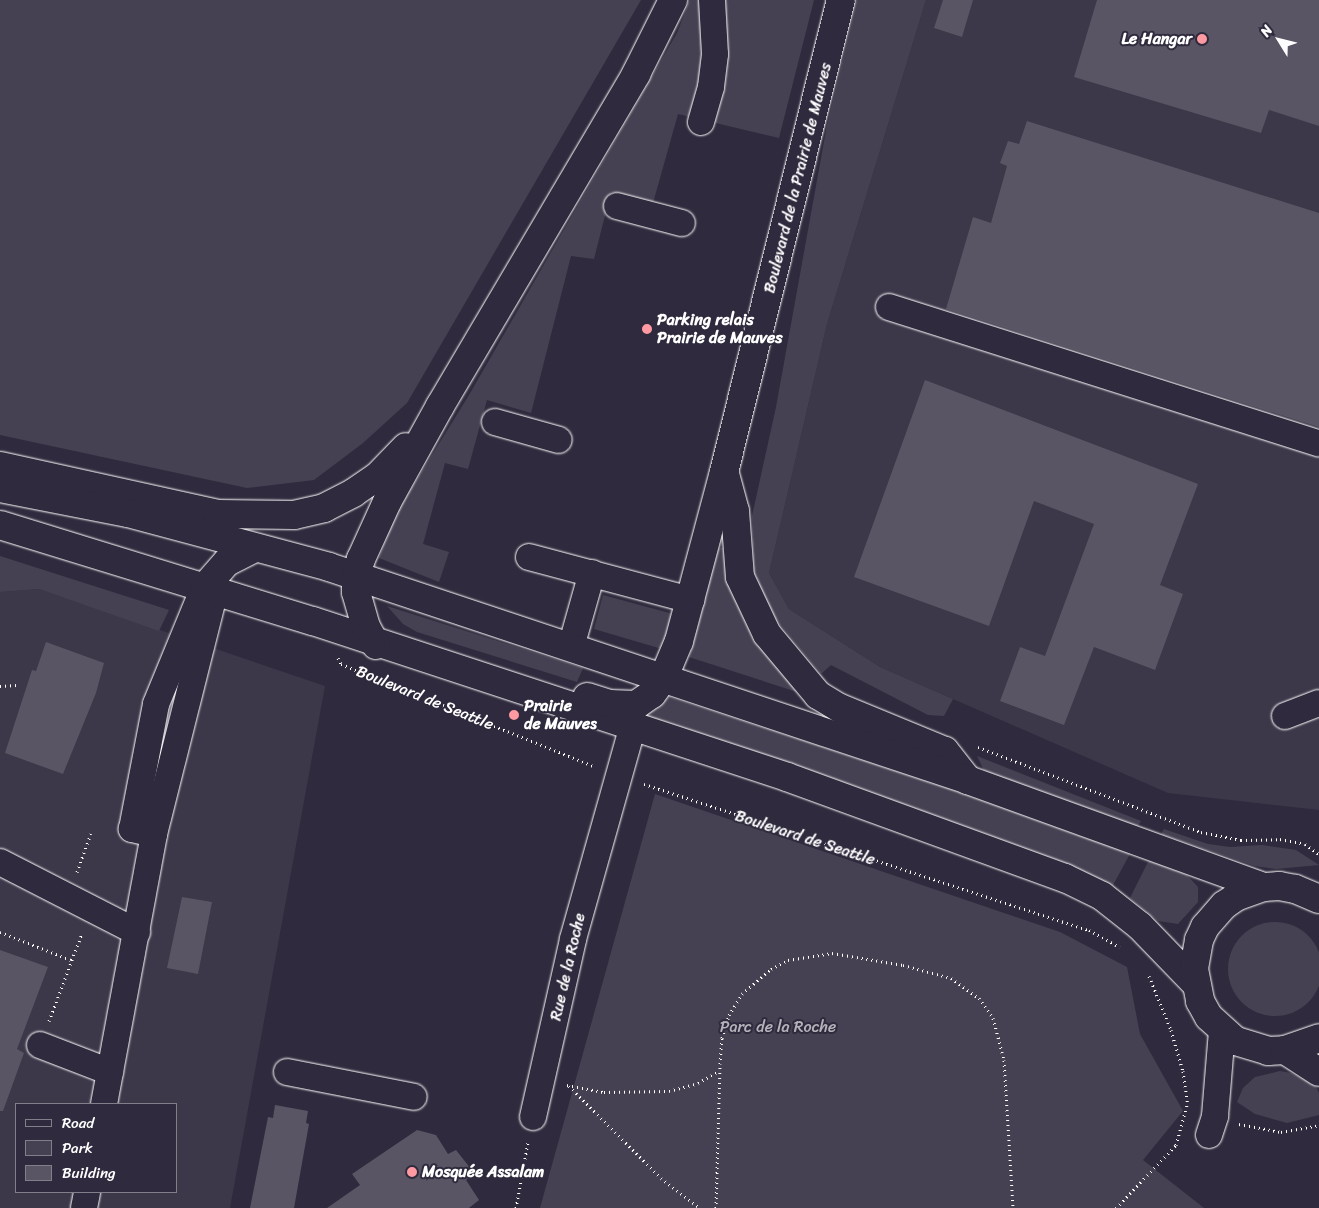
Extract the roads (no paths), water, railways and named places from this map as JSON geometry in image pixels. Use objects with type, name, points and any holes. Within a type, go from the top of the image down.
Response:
[{"type":"main road","points":[[376,645],[366,627],[358,604],[356,576],[387,502],[440,406],[636,74],[673,0]]},
{"type":"main road","name":"Boulevard de la Prairie de Mauves","points":[[663,680],[691,600],[841,0]]},
{"type":"main road","points":[[0,466],[218,514],[294,515],[324,508],[378,476],[440,406]]},
{"type":"main road","name":"Boulevard de la Prairie de Mauves","points":[[724,472],[735,511],[740,577],[766,634],[818,694],[840,708],[945,751],[968,780]]},
{"type":"main road","points":[[0,488],[128,513],[356,576],[571,647],[663,680],[968,780],[1263,887],[1295,888],[1316,894]]},
{"type":"main road","name":"Boulevard de Seattle","points":[[0,525],[321,624],[376,645],[418,656],[632,728],[787,777],[1065,878],[1102,896],[1140,926],[1195,983]]},
{"type":"main road","points":[[210,589],[227,562],[255,548]]},
{"type":"main road","name":"Boulevard de Seattle","points":[[418,656],[469,659],[610,704],[636,706],[652,694],[663,680]]},
{"type":"main road","points":[[1263,887],[1236,897],[1224,905],[1205,927],[1195,954],[1195,983],[1209,1017],[1222,1031],[1251,1047],[1285,1050],[1319,1038]]},
{"type":"main road","points":[[1285,1050],[1319,1072]]},
{"type":"street","points":[[702,122],[711,87],[715,54],[712,0]]},
{"type":"street","points":[[617,206],[682,223]]},
{"type":"street","points":[[889,307],[1319,443]]},
{"type":"street","points":[[495,422],[559,440]]},
{"type":"street","points":[[529,557],[691,600]]},
{"type":"street","points":[[571,647],[592,573]]},
{"type":"street","points":[[104,1103],[136,932],[143,832],[156,704],[210,589]]},
{"type":"street","points":[[1285,716],[1319,703]]},
{"type":"street","name":"Rue de la Roche","points":[[533,1117],[573,939],[617,775],[632,728]]},
{"type":"street","points":[[0,862],[136,932]]},
{"type":"street","points":[[1212,1126],[1222,1031]]},
{"type":"street","points":[[40,1045],[110,1072]]},
{"type":"street","points":[[287,1072],[414,1097]]},
{"type":"street","points":[[84,1208],[87,1193]]},
{"type":"place","name":"Le Hangar","points":[[1202,39]]},
{"type":"place","name":"Parking relais Prairie de Mauves","points":[[647,329]]},
{"type":"place","name":"Prairie de Mauves","points":[[514,715]]},
{"type":"place","name":"Mosquée Assalam","points":[[412,1172]]},
{"type":"park label","name":"Parc de la Roche","points":[[778,1027]]}]
